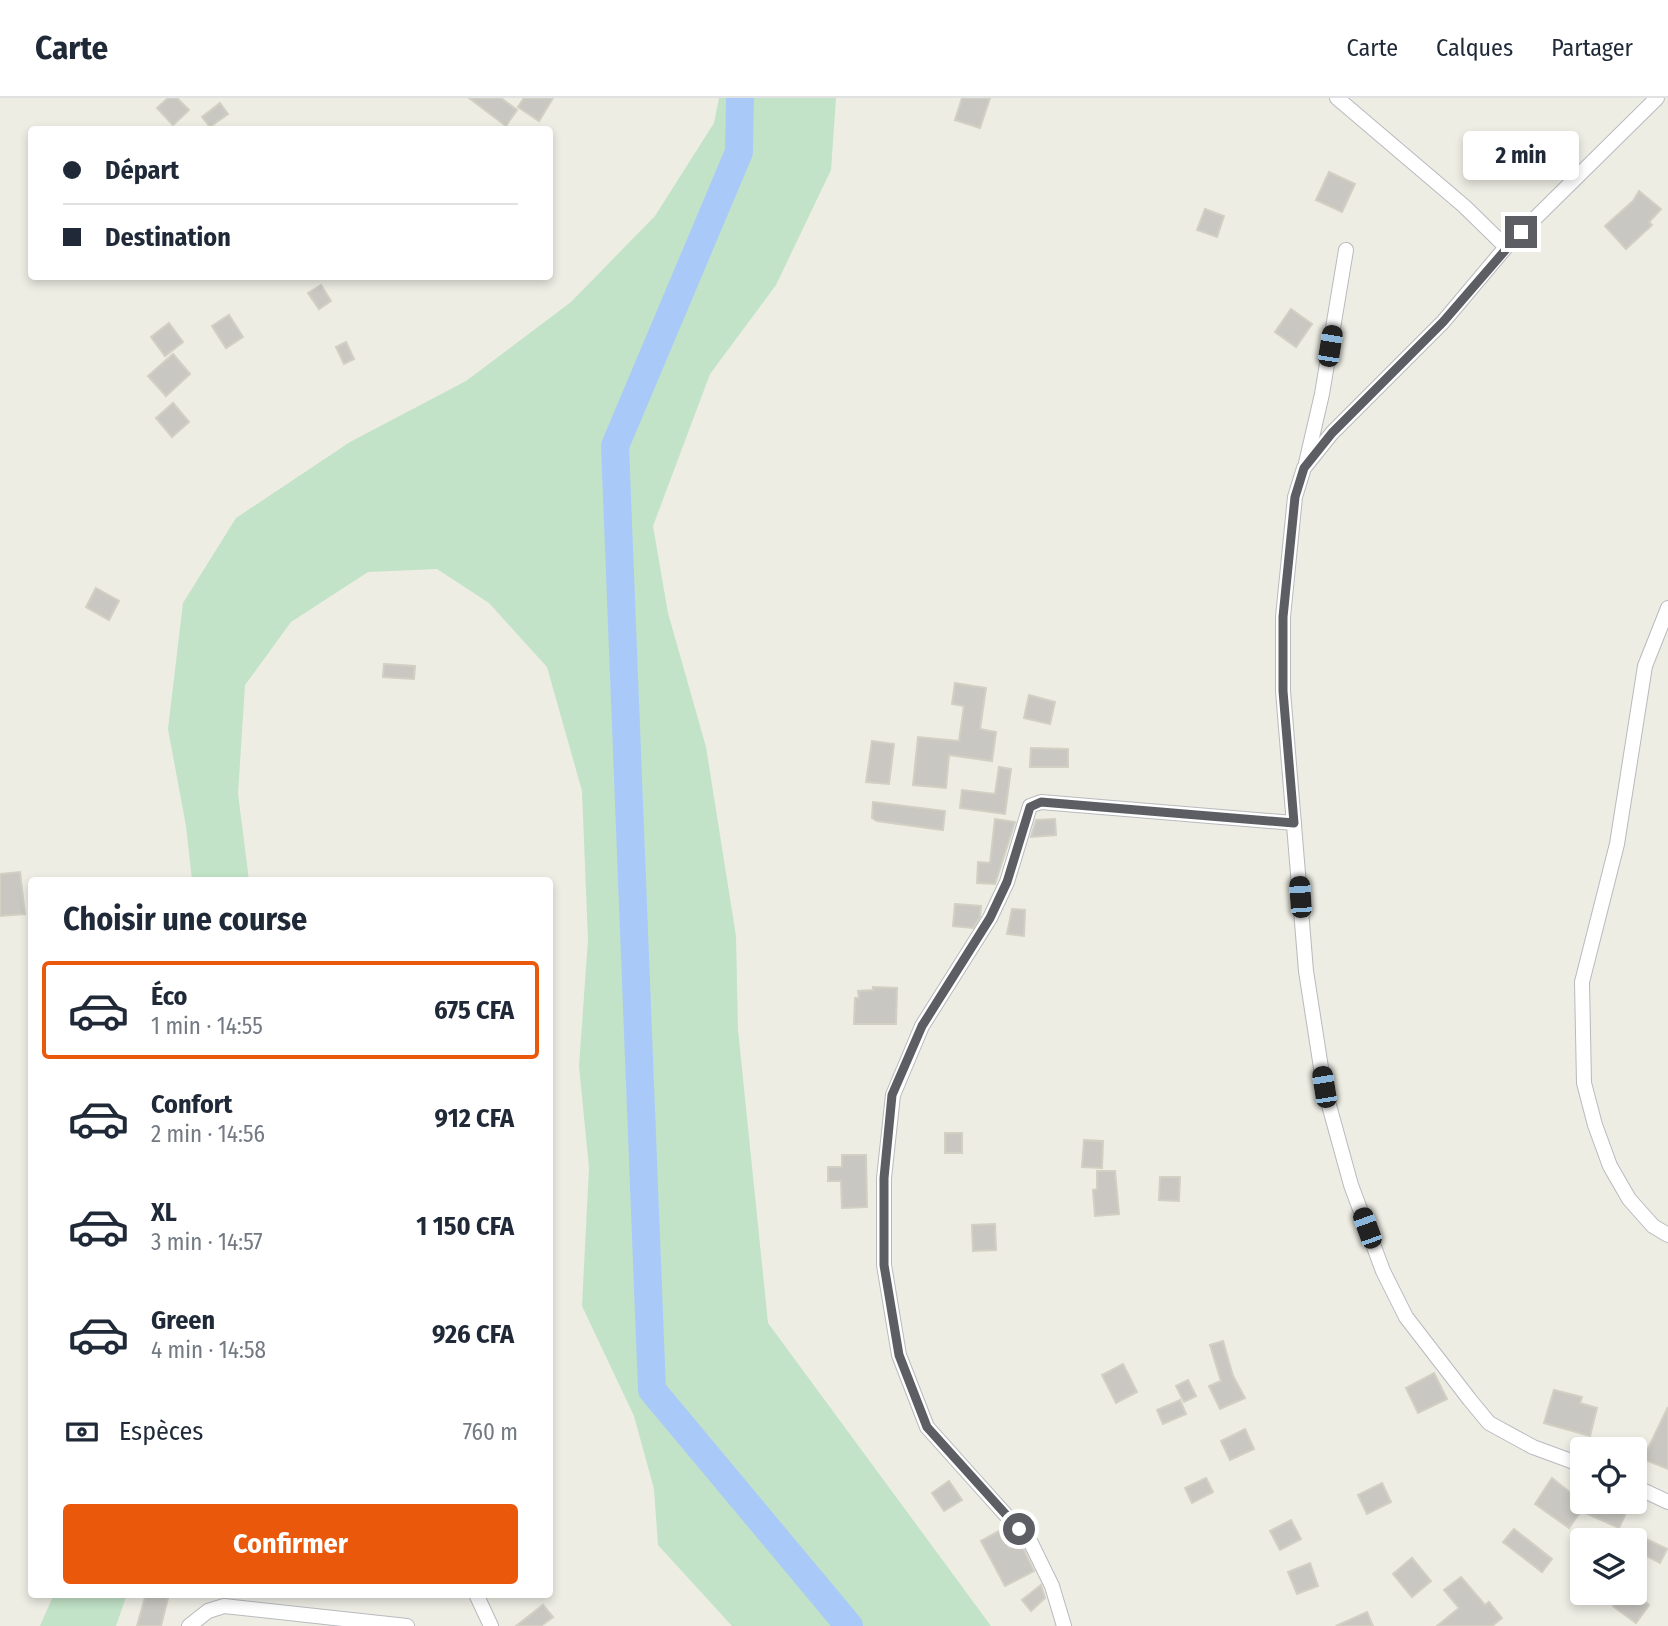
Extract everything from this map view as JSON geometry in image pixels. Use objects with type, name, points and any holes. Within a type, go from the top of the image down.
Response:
[{"type":"street","points":[[1337,98],[1464,206],[1506,247]]},
{"type":"street","points":[[1304,468],[1332,433],[1443,322],[1506,247],[1657,98]]},
{"type":"street","points":[[1346,250],[1322,394],[1295,497],[1283,617],[1283,691],[1306,971],[1324,1087],[1351,1185],[1383,1271],[1406,1317],[1489,1423],[1533,1447],[1570,1461]]},
{"type":"street","points":[[1668,608],[1646,666],[1617,844],[1582,982],[1584,1083],[1595,1125],[1611,1166],[1629,1199],[1653,1226],[1668,1235]]},
{"type":"street","points":[[1064,1626],[1052,1586],[1031,1543],[927,1427],[899,1355],[884,1265],[884,1178],[892,1095],[922,1026],[996,906],[1007,882],[1030,807],[1041,802],[1294,823]]},
{"type":"street","points":[[1647,1492],[1668,1502]]},
{"type":"street","points":[[478,1598],[491,1626]]},
{"type":"street","points":[[189,1626],[208,1611],[223,1606],[407,1626]]},
{"type":"green space","points":[[719,98],[836,98],[831,170],[776,285],[710,374],[653,526],[668,613],[706,747],[736,936],[738,1030],[768,1323],[991,1626],[732,1626],[658,1545],[654,1489],[634,1416],[582,1306],[589,1168],[579,1066],[588,940],[582,791],[547,667],[489,603],[437,569],[368,572],[291,622],[245,685],[238,794],[249,877],[192,877],[186,826],[168,729],[183,603],[236,518],[350,442],[466,381],[571,302],[655,216],[714,123]]},
{"type":"green space","points":[[52,1598],[126,1598],[116,1626],[40,1626]]},
{"type":"building","points":[[168,98],[177,98],[189,110],[173,125],[157,108]]},
{"type":"building","points":[[469,98],[501,98],[517,110],[506,126]]},
{"type":"building","points":[[524,98],[553,98],[539,121],[518,107]]},
{"type":"building","points":[[962,98],[990,98],[980,128],[955,120]]},
{"type":"building","points":[[220,103],[228,114],[211,126],[202,117]]},
{"type":"building","points":[[1329,172],[1355,184],[1342,212],[1316,200]]},
{"type":"building","points":[[1639,191],[1661,209],[1649,222],[1652,225],[1626,249],[1605,226],[1633,201]]},
{"type":"building","points":[[1205,209],[1224,216],[1217,237],[1197,230]]},
{"type":"building","points":[[321,285],[331,301],[319,309],[308,293]]},
{"type":"building","points":[[1291,309],[1312,324],[1296,347],[1275,332]]},
{"type":"building","points":[[229,315],[243,337],[226,348],[212,326]]},
{"type":"building","points":[[169,323],[183,342],[165,356],[151,337]]},
{"type":"building","points":[[346,342],[354,359],[344,364],[336,347]]},
{"type":"building","points":[[173,354],[190,374],[166,396],[148,376]]},
{"type":"building","points":[[173,403],[189,422],[172,437],[156,418]]},
{"type":"building","points":[[96,588],[119,601],[109,620],[86,607]]},
{"type":"building","points":[[384,664],[415,666],[414,679],[383,677]]},
{"type":"building","points":[[955,683],[986,688],[980,729],[996,732],[992,761],[949,755],[946,788],[913,785],[918,737],[959,741],[964,706],[952,704]]},
{"type":"building","points":[[1029,695],[1055,702],[1050,724],[1024,718]]},
{"type":"building","points":[[872,741],[894,744],[889,784],[866,782]]},
{"type":"building","points":[[1031,748],[1068,749],[1068,767],[1030,767]]},
{"type":"building","points":[[999,767],[1011,769],[1005,814],[960,808],[962,790],[995,794]]},
{"type":"building","points":[[873,802],[945,811],[943,830],[877,821],[872,818]]},
{"type":"building","points":[[995,819],[1015,822],[995,884],[977,883],[978,862],[990,863]]},
{"type":"building","points":[[1055,819],[1056,835],[1031,837],[1036,820]]},
{"type":"building","points":[[20,872],[25,914],[0,916],[0,874]]},
{"type":"building","points":[[955,904],[981,906],[980,917],[973,928],[953,926]]},
{"type":"building","points":[[1012,909],[1025,910],[1024,936],[1007,934]]},
{"type":"building","points":[[873,987],[897,988],[896,1024],[854,1024],[855,998],[859,998],[858,991],[873,990]]},
{"type":"building","points":[[945,1133],[962,1133],[962,1153],[945,1153]]},
{"type":"building","points":[[1084,1140],[1103,1141],[1102,1168],[1082,1167]]},
{"type":"building","points":[[842,1155],[866,1155],[867,1207],[842,1208],[841,1181],[828,1181],[828,1167],[842,1167]]},
{"type":"building","points":[[1097,1171],[1115,1171],[1119,1214],[1095,1216],[1093,1190],[1097,1189]]},
{"type":"building","points":[[1160,1177],[1180,1177],[1179,1201],[1159,1200]]},
{"type":"building","points":[[995,1224],[996,1250],[973,1251],[972,1225]]},
{"type":"building","points":[[1223,1341],[1233,1376],[1245,1398],[1220,1409],[1209,1386],[1221,1381],[1210,1345]]},
{"type":"building","points":[[1123,1364],[1137,1392],[1116,1403],[1102,1375]]},
{"type":"building","points":[[1434,1373],[1447,1399],[1418,1413],[1406,1388]]},
{"type":"building","points":[[1188,1380],[1196,1396],[1184,1402],[1176,1386]]},
{"type":"building","points":[[1554,1390],[1582,1397],[1580,1403],[1597,1408],[1590,1436],[1544,1423]]},
{"type":"building","points":[[1180,1400],[1186,1414],[1163,1424],[1157,1410]]},
{"type":"building","points":[[1668,1407],[1668,1469],[1647,1461],[1647,1451]]},
{"type":"building","points":[[1245,1429],[1254,1449],[1230,1460],[1221,1441]]},
{"type":"building","points":[[1206,1478],[1213,1492],[1192,1503],[1185,1488]]},
{"type":"building","points":[[1552,1478],[1570,1492],[1570,1514],[1579,1514],[1569,1528],[1535,1504]]},
{"type":"building","points":[[949,1481],[962,1500],[944,1511],[932,1493]]},
{"type":"building","points":[[1382,1483],[1391,1502],[1367,1514],[1358,1495]]},
{"type":"building","points":[[1588,1514],[1625,1514],[1619,1528]]},
{"type":"building","points":[[1291,1520],[1301,1539],[1280,1550],[1270,1531]]},
{"type":"building","points":[[1514,1529],[1552,1559],[1542,1572],[1503,1542]]},
{"type":"building","points":[[1001,1530],[1009,1547],[1017,1542],[1023,1548],[1034,1571],[1005,1586],[981,1541]]},
{"type":"building","points":[[1647,1539],[1667,1549],[1660,1563],[1647,1556]]},
{"type":"building","points":[[1412,1558],[1431,1581],[1412,1597],[1393,1574]]},
{"type":"building","points":[[1310,1563],[1318,1586],[1297,1594],[1288,1572]]},
{"type":"building","points":[[1461,1577],[1485,1605],[1489,1602],[1502,1618],[1492,1626],[1437,1626],[1459,1608],[1444,1590]]},
{"type":"building","points":[[1041,1585],[1045,1598],[1031,1611],[1022,1600]]},
{"type":"building","points":[[145,1598],[168,1598],[161,1626],[137,1626]]},
{"type":"building","points":[[1647,1603],[1649,1605],[1636,1623],[1613,1606]]},
{"type":"building","points":[[543,1605],[553,1617],[541,1626],[516,1626]]},
{"type":"building","points":[[1367,1612],[1373,1626],[1336,1626]]},
{"type":"waterway","points":[[740,98],[739,152],[615,446],[652,1390],[849,1626]]},
{"type":"route","points":[[1019,1529],[927,1427],[899,1355],[884,1265],[884,1178],[892,1095],[922,1026],[990,918],[1007,882],[1016,856],[1024,817],[1030,807],[1041,802],[1294,823],[1283,691],[1283,617],[1295,497],[1304,468],[1332,433],[1443,322],[1521,232]]}]
